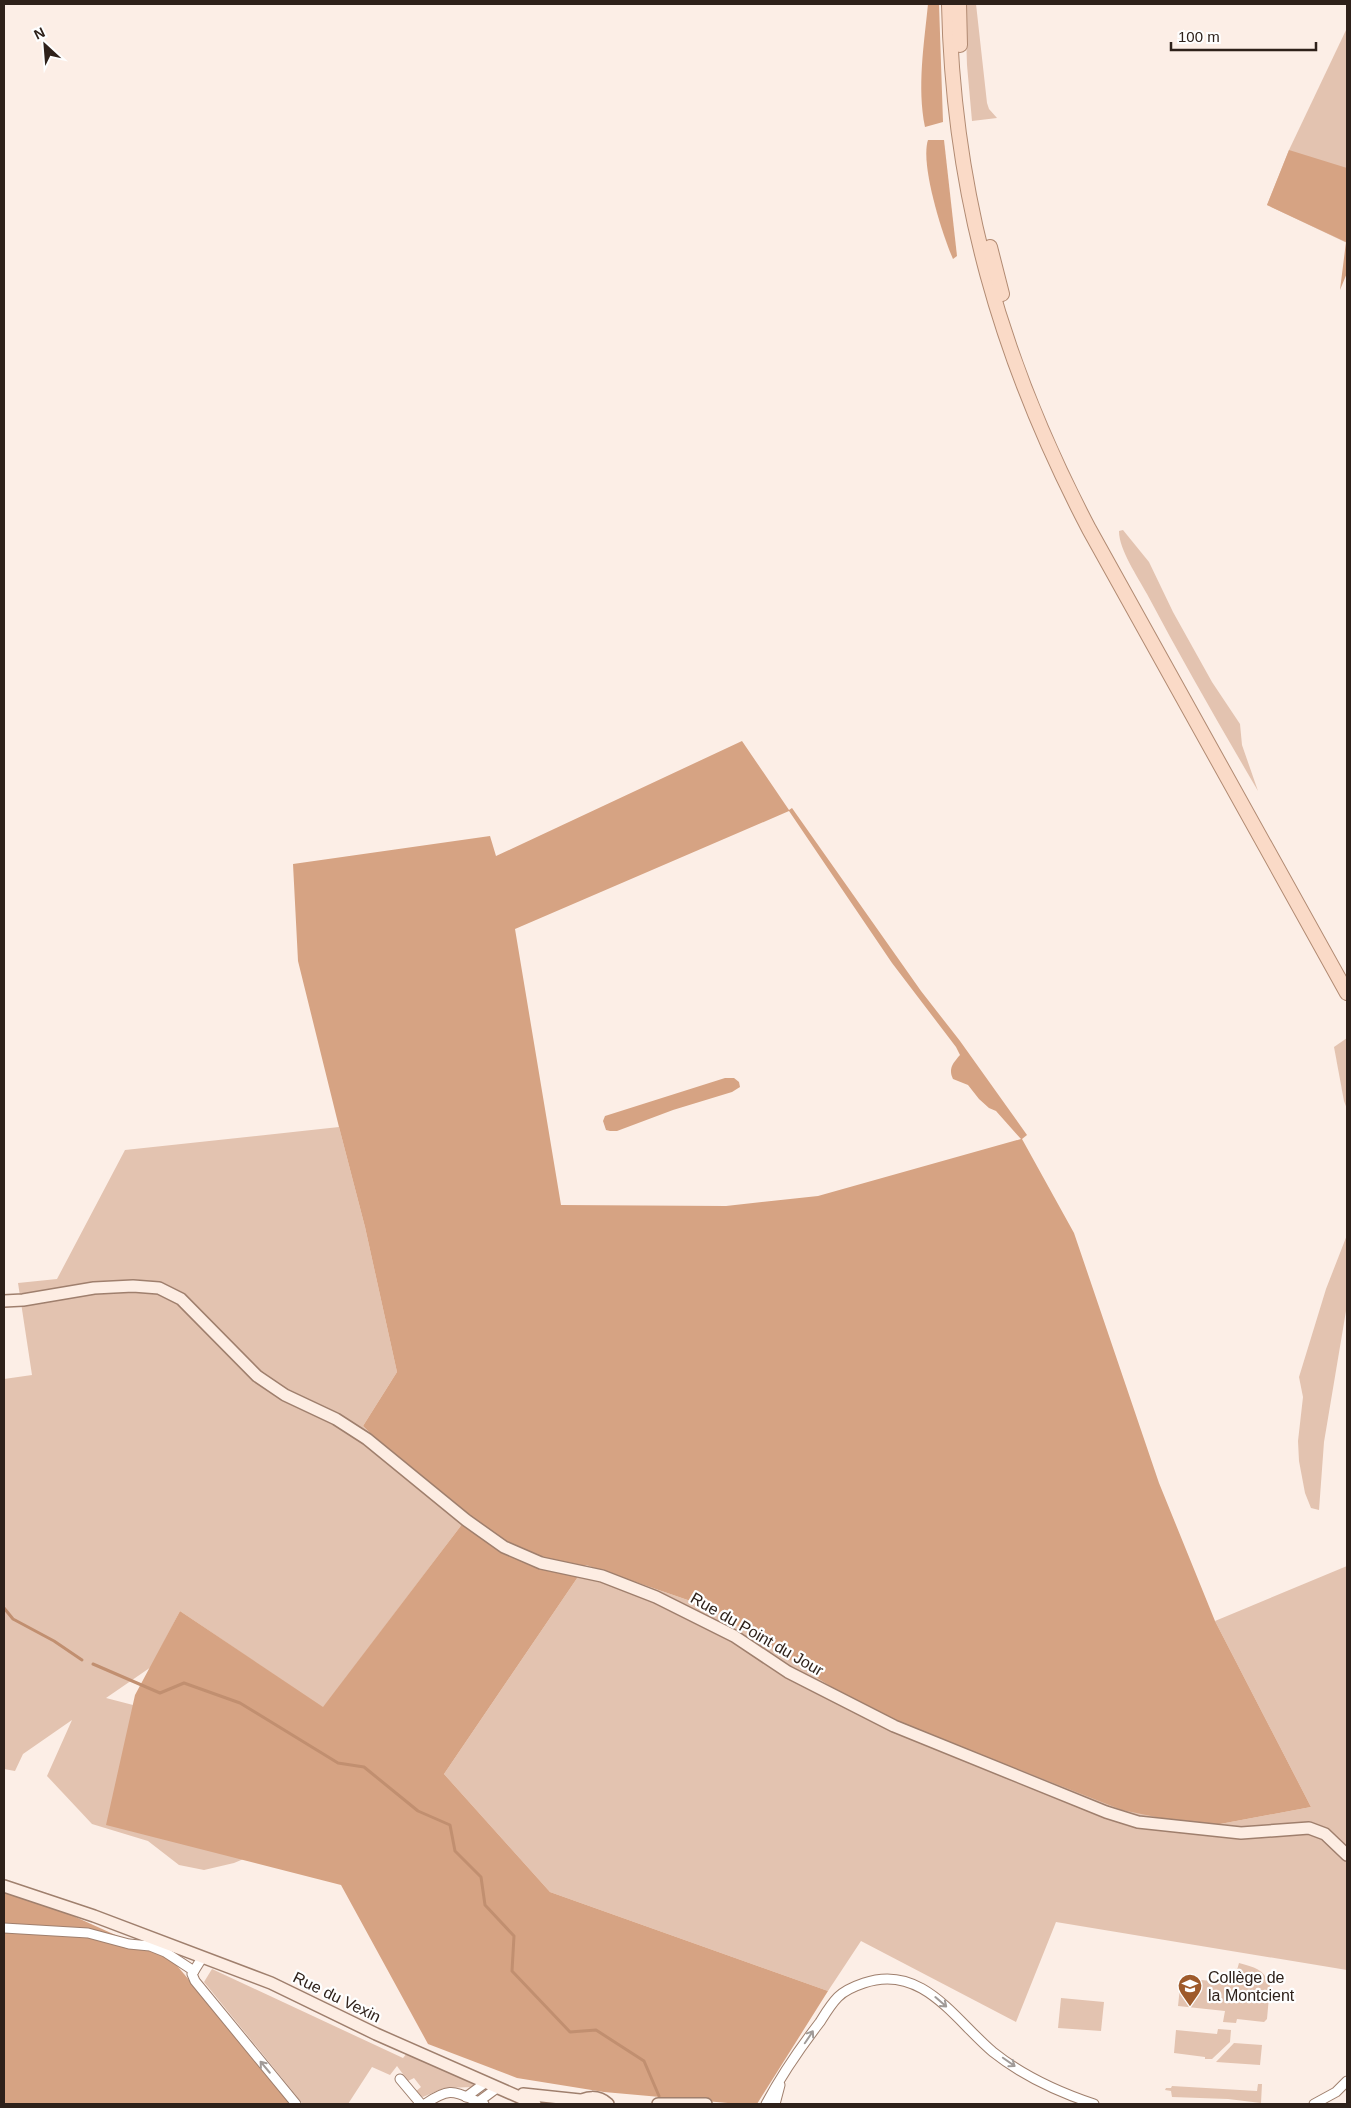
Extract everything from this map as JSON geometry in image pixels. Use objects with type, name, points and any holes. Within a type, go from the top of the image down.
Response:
[{"type":"main road","points":[[949,4],[952,70],[965,176],[986,273],[1019,376],[1054,459],[1089,529],[1347,993]]},
{"type":"main road","points":[[958,4],[964,103],[977,187],[1002,297],[1038,399],[1061,452],[1094,519],[1347,976]]},
{"type":"street","name":"Rue du Point du Jour","points":[[4,1300],[23,1300],[94,1288],[134,1286],[159,1288],[181,1299],[257,1376],[285,1395],[336,1419],[367,1440],[466,1520],[504,1547],[541,1563],[602,1576],[656,1597],[734,1636],[803,1680],[894,1726],[1106,1812],[1138,1822],[1241,1833],[1309,1828],[1325,1834],[1347,1856]]},
{"type":"street","name":"Rue du Vexin","points":[[4,1886],[42,1898],[148,1942],[202,1958],[271,1983],[376,2034],[502,2090]]},
{"type":"street","points":[[4,1928],[88,1933],[129,1944],[148,1942],[194,1971]]},
{"type":"street","points":[[202,1958],[192,1974],[195,1981],[296,2104]]},
{"type":"street","points":[[766,2104],[782,2077],[838,1997],[852,1988],[884,1979],[912,1983],[930,1993],[994,2052],[1022,2071],[1048,2086],[1094,2104]]},
{"type":"street","points":[[775,2104],[782,2077]]},
{"type":"street","points":[[400,2079],[421,2104]]},
{"type":"street","points":[[1314,2104],[1336,2092],[1347,2081]]},
{"type":"street","points":[[466,2097],[485,2083]]},
{"type":"street","points":[[502,2090],[535,2104]]},
{"type":"street","points":[[425,2104],[440,2094],[454,2092],[481,2103],[502,2090],[578,2102],[592,2097],[599,2098],[608,2104]]},
{"type":"street","points":[[658,2104],[706,2104]]},
{"type":"shaded area","points":[[928,4],[939,4],[943,122],[925,127],[921,81]]},
{"type":"shaded area","points":[[965,4],[976,4],[987,103],[989,109],[997,118],[972,121],[967,65]]},
{"type":"shaded area","points":[[1347,28],[1347,243],[1267,205],[1289,150]]},
{"type":"shaded area","points":[[928,140],[944,140],[957,256],[953,259],[938,217],[929,182],[926,151]]},
{"type":"shaded area","points":[[1289,150],[1347,168],[1347,273],[1340,290],[1346,242],[1267,205]]},
{"type":"shaded area","points":[[1123,530],[1149,562],[1173,612],[1212,682],[1240,724],[1242,745],[1258,791],[1201,693],[1130,563],[1120,538],[1119,531]]},
{"type":"shaded area","points":[[742,741],[789,810],[792,808],[921,991],[960,1041],[1027,1135],[1022,1139],[1074,1233],[1159,1483],[1215,1621],[1311,1807],[1204,1827],[1122,1810],[865,1709],[708,1607],[586,1565],[444,1774],[550,1892],[828,1991],[757,2104],[604,2092],[517,2078],[428,2044],[341,1885],[106,1825],[135,1695],[180,1611],[323,1707],[463,1523],[363,1426],[397,1372],[365,1227],[298,961],[293,864],[490,836],[496,856]],"holes":[[[789,811],[892,963],[956,1047],[960,1055],[952,1066],[953,1079],[968,1085],[979,1099],[989,1108],[996,1111],[1021,1139],[818,1196],[726,1206],[561,1205],[515,929]]]},
{"type":"shaded area","points":[[1347,1038],[1347,1109],[1334,1047]]},
{"type":"shaded area","points":[[725,1078],[734,1078],[739,1082],[740,1087],[732,1092],[673,1110],[617,1131],[606,1130],[603,1121],[605,1116]]},
{"type":"shaded area","points":[[339,1127],[365,1227],[397,1372],[363,1426],[463,1523],[323,1708],[180,1611],[151,1667],[106,1698],[160,1712],[343,1881],[270,1848],[234,1863],[204,1870],[179,1865],[148,1841],[92,1824],[47,1776],[72,1720],[23,1754],[15,1771],[4,1769],[4,1379],[32,1375],[18,1283],[57,1279],[125,1150]]},
{"type":"shaded area","points":[[1347,1235],[1347,1305],[1324,1442],[1319,1510],[1311,1508],[1305,1493],[1299,1461],[1298,1441],[1303,1397],[1299,1377],[1326,1289]]},
{"type":"shaded area","points":[[586,1565],[708,1607],[865,1709],[1204,1827],[1311,1807],[1215,1621],[1347,1566],[1347,1970],[1056,1922],[1016,2022],[861,1941],[828,1991],[550,1892],[444,1774]]},
{"type":"shaded area","points":[[4,1890],[29,1896],[173,1961],[294,2104],[4,2104]]},
{"type":"shaded area","points":[[1239,1963],[1262,1972],[1268,1980],[1270,1985],[1267,2019],[1264,2022],[1237,2019],[1236,2023],[1223,2022],[1225,2011],[1178,2006],[1181,1978],[1232,1983],[1234,1970],[1237,1970]]},
{"type":"shaded area","points":[[212,1969],[403,2058],[407,2053],[475,2085],[474,2087],[444,2088],[423,2097],[415,2092],[421,2087],[414,2078],[408,2081],[397,2066],[390,2075],[372,2067],[348,2104],[303,2104],[204,1982]]},
{"type":"shaded area","points":[[1061,1998],[1104,2002],[1101,2031],[1058,2028]]},
{"type":"shaded area","points":[[1218,2029],[1231,2030],[1230,2042],[1212,2059],[1174,2053],[1176,2030],[1217,2034]]},
{"type":"shaded area","points":[[1234,2043],[1262,2045],[1260,2065],[1216,2062]]},
{"type":"shaded area","points":[[1258,2084],[1262,2084],[1261,2103],[1228,2099],[1172,2097],[1171,2091],[1165,2090],[1172,2086],[1257,2091]]},
{"type":"waterway","points":[[4,1608],[13,1619],[54,1641],[82,1660]]},
{"type":"waterway","points":[[93,1664],[160,1693],[184,1683],[240,1703],[338,1763],[364,1767],[418,1811],[450,1825],[455,1851],[481,1877],[485,1905],[514,1936],[512,1971],[570,2032],[596,2030],[644,2061],[659,2096]]},
{"type":"place","name":"Collège de la Montcient","points":[[1190,2007]]}]
